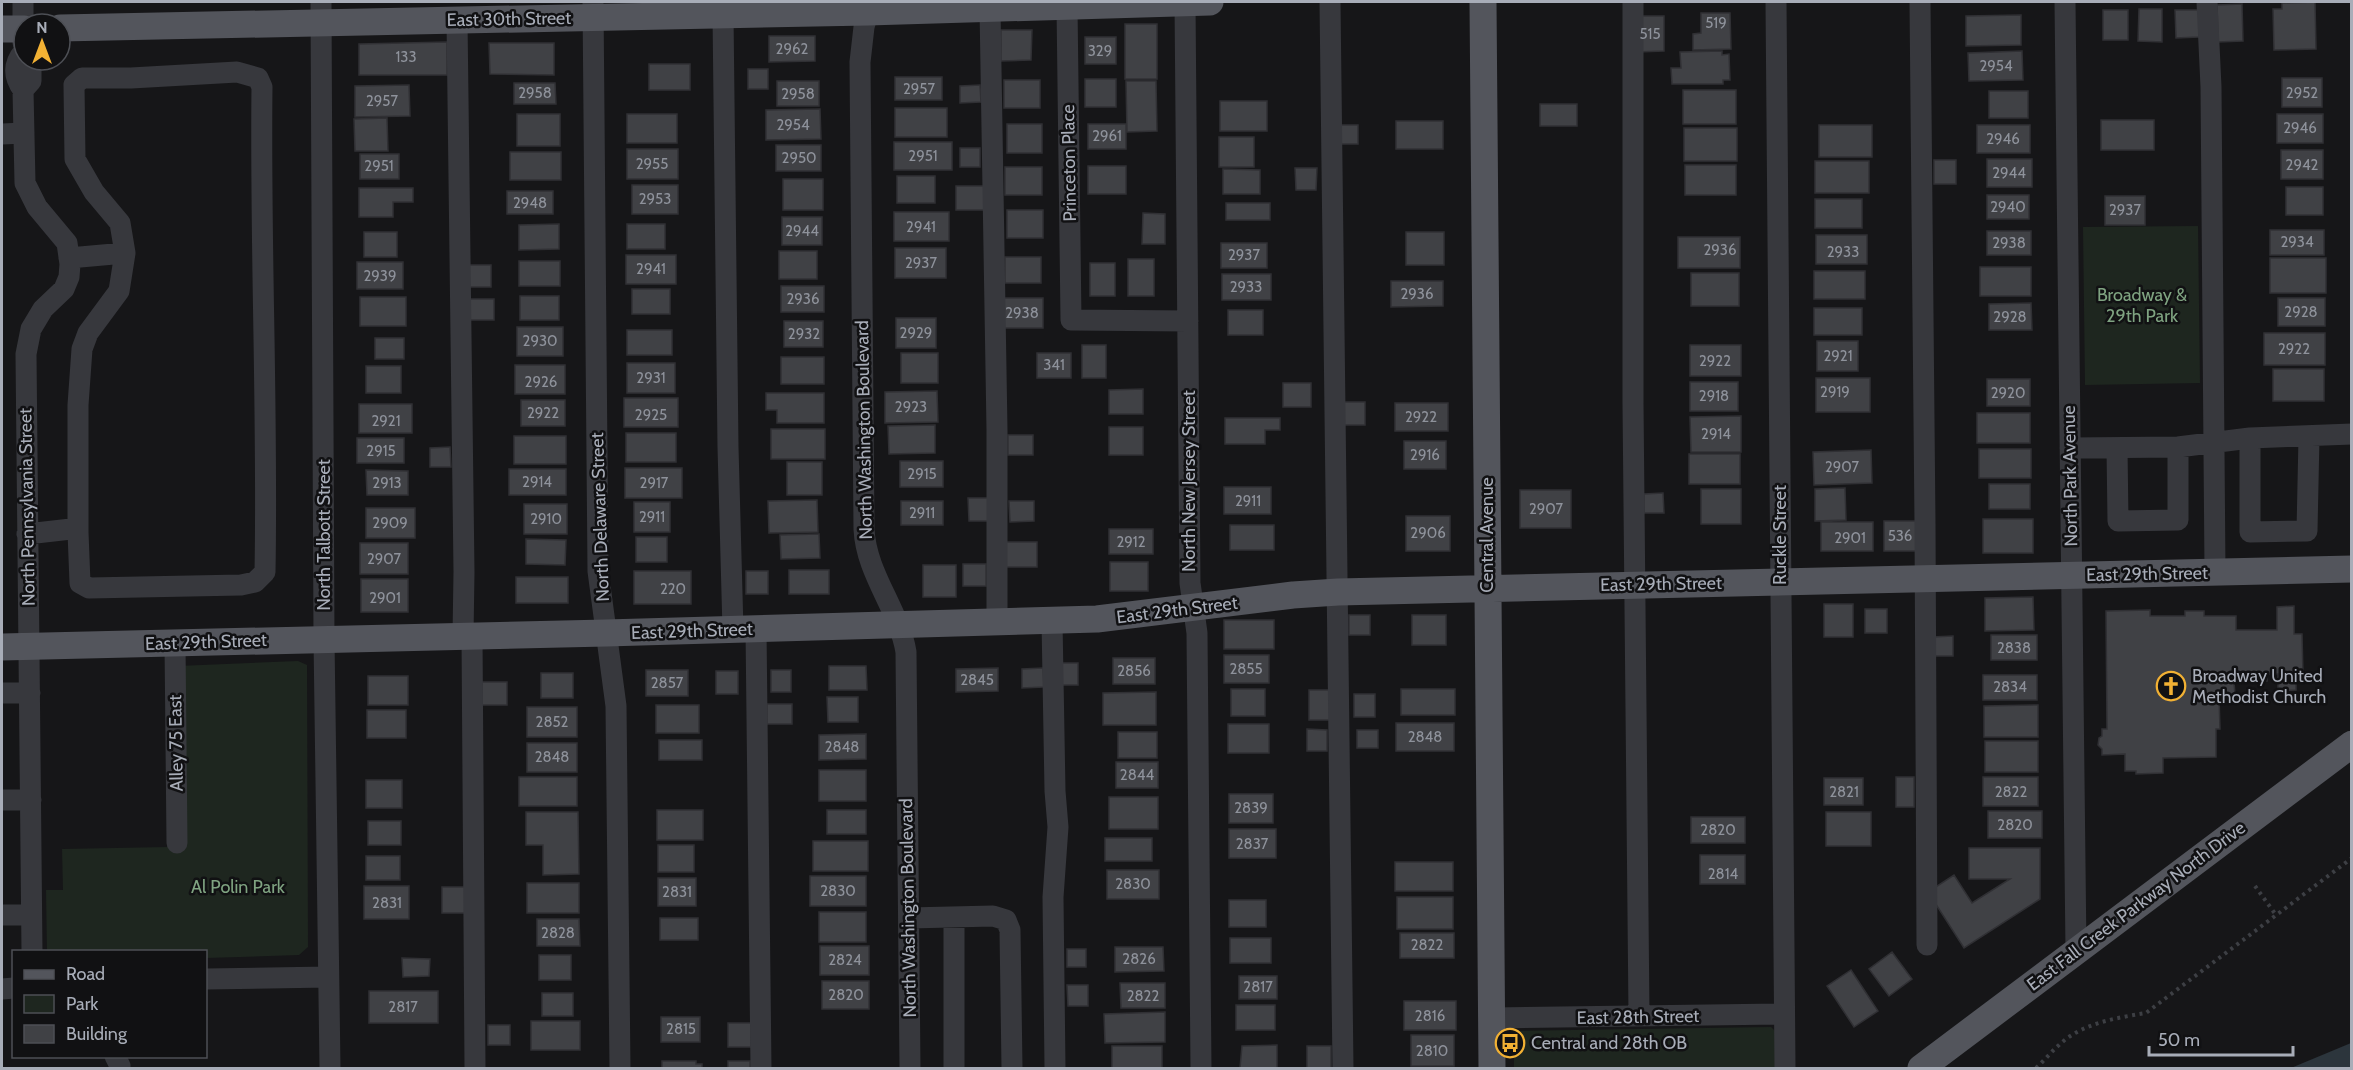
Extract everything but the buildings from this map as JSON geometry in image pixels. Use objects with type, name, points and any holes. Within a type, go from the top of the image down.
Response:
[{"type":"main road","name":"East 30th Street","points":[[72,27],[322,12],[451,14],[593,9],[990,8],[1040,4],[1067,6],[1210,2]]},
{"type":"main road","name":"Central Avenue","points":[[1483,2],[1492,1068]]},
{"type":"main road","name":"East 29th Street","points":[[2,647],[1052,621],[1108,618],[1293,595],[1338,592],[2352,569]]},
{"type":"main road","name":"East Fall Creek Parkway North Drive","points":[[1921,1068],[2352,744]]},
{"type":"street","name":"North New Jersey Street","points":[[1185,2],[1190,583],[1197,633],[1201,1068]]},
{"type":"street","points":[[1330,2],[1343,1068]]},
{"type":"street","points":[[1633,2],[1633,403],[1639,1017]]},
{"type":"street","name":"Ruckle Street","points":[[1776,2],[1785,1068]]},
{"type":"street","points":[[1920,2],[1927,945]]},
{"type":"street","name":"North Park Avenue","points":[[2065,2],[2076,951]]},
{"type":"street","points":[[2207,2],[2211,87],[2215,572]]},
{"type":"street","name":"Princeton Place","points":[[1067,6],[1071,320],[1188,321]]},
{"type":"street","name":"North Washington Boulevard","points":[[870,7],[863,30],[860,62],[864,529],[871,564],[899,626],[906,652],[910,1068]]},
{"type":"street","points":[[990,8],[998,430],[997,622]]},
{"type":"street","name":"North Delaware Street","points":[[593,9],[598,571],[616,706],[620,1068]]},
{"type":"street","points":[[730,10],[728,447],[745,630],[761,1068]]},
{"type":"street","name":"North Talbott Street","points":[[322,12],[324,639],[330,1068]]},
{"type":"street","points":[[451,14],[464,572],[468,636],[475,1068]]},
{"type":"street","points":[[16,72],[16,80],[23,90],[25,183],[37,207],[67,243],[69,258],[125,253]]},
{"type":"street","points":[[23,90],[31,81],[31,72]]},
{"type":"street","points":[[237,72],[258,78],[262,87],[260,191],[265,572],[255,582],[241,585],[88,588],[80,583],[78,532],[78,405],[82,350],[88,333],[119,291],[125,253],[120,223],[94,192],[75,159],[74,85],[82,78],[131,78],[237,72]]},
{"type":"street","points":[[2,134],[24,133]]},
{"type":"street","name":"North Pennsylvania Street","points":[[32,950],[25,371],[31,328],[37,317],[64,289],[69,276],[69,258]]},
{"type":"street","points":[[2070,448],[2178,447],[2250,438],[2352,434]]},
{"type":"street","points":[[2250,438],[2250,532],[2307,531],[2309,436]]},
{"type":"street","points":[[2117,448],[2118,521],[2178,520],[2178,447]]},
{"type":"street","points":[[27,534],[71,529],[78,532]]},
{"type":"street","points":[[1052,621],[1055,791],[1058,827],[1053,897],[1055,1068]]},
{"type":"street","name":"Alley 75 East","points":[[174,643],[177,843]]},
{"type":"street","points":[[2,693],[30,693]]},
{"type":"street","points":[[2,800],[31,800]]},
{"type":"street","points":[[2,915],[31,915]]},
{"type":"street","points":[[909,918],[993,916],[1006,920],[1010,930],[1012,1068]]},
{"type":"street","points":[[954,917],[954,1068]]},
{"type":"street","points":[[207,979],[328,977]]},
{"type":"street","name":"East 28th Street","points":[[1492,1018],[1784,1014]]},
{"type":"street","points":[[116,1058],[120,1066],[123,1058]]},
{"type":"path","points":[[2036,1068],[2060,1043],[2079,1031],[2106,1020],[2146,1013],[2352,858]]},
{"type":"path","points":[[2255,886],[2276,915]]},
{"type":"green space","name":"Broadway & 29th Park","points":[[2198,226],[2200,383],[2085,385],[2083,227]]},
{"type":"green space","name":"Al Polin Park","points":[[298,661],[307,665],[308,947],[299,955],[207,958],[207,950],[47,950],[46,890],[63,890],[62,849],[168,847],[178,666]]},
{"type":"green space","points":[[1771,1027],[1775,1031],[1775,1068],[1514,1068],[1514,1031]]},
{"type":"shaded area","points":[[2351,1043],[2351,1068],[2291,1068]]},
{"type":"place","name":"Broadway United Methodist Church","points":[[2171,686]]},
{"type":"place","name":"Central and 28th OB","points":[[1510,1043]]}]
